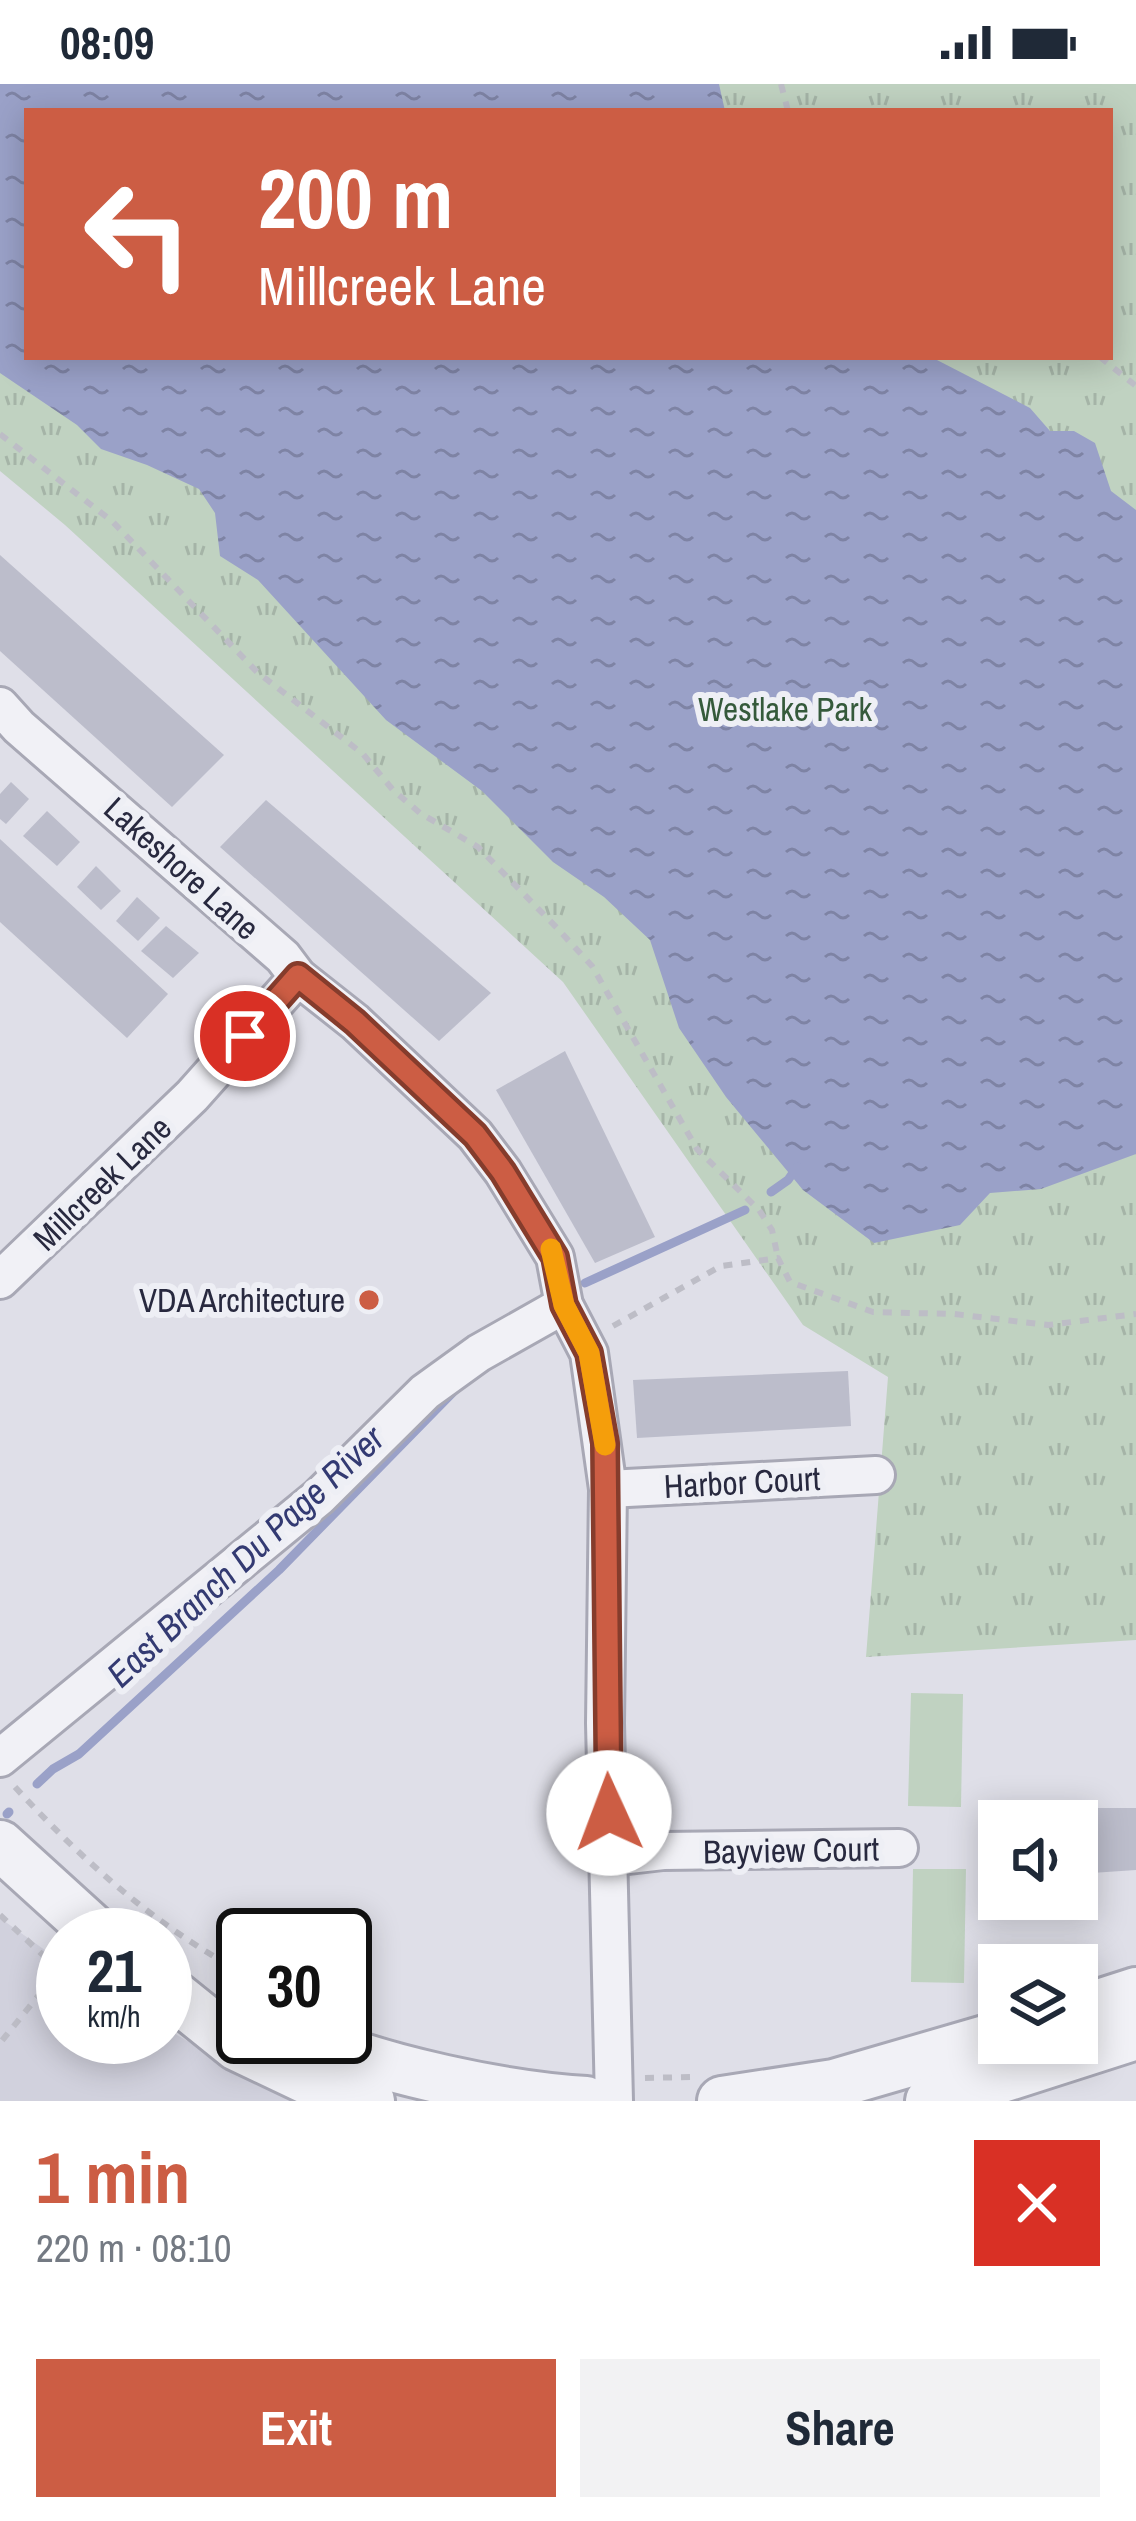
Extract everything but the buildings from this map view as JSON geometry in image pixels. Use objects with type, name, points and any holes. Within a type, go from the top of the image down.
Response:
[{"type":"street","name":"Lakeshore Lane","points":[[6,727],[71,769],[475,1135],[555,1257],[564,1305],[589,1353],[608,1490],[605,1723],[610,1857],[605,2093]]},
{"type":"street","name":"Millcreek Lane","points":[[0,1280],[176,1112],[298,976]]},
{"type":"street","points":[[1,1766],[319,1497],[425,1392],[479,1353],[564,1305]]},
{"type":"street","name":"Harbor Court","points":[[608,1490],[876,1475]]},
{"type":"street","points":[[0,1845],[69,1908]]},
{"type":"street","name":"Bayview Court","points":[[610,1857],[663,1851],[899,1848]]},
{"type":"street","points":[[1098,2004],[1136,1992]]},
{"type":"street","points":[[192,2010],[237,2046],[321,2086],[370,2101]]},
{"type":"street","points":[[712,2089],[834,2084],[922,2088],[1136,2035]]},
{"type":"street","points":[[922,2088],[978,2050]]},
{"type":"street","points":[[372,2060],[533,2098],[605,2093]]},
{"type":"path","points":[[1104,360],[1136,386]]},
{"type":"path","points":[[0,434],[113,522],[256,672],[362,754],[420,813],[478,847],[557,928],[592,966],[697,1149],[759,1210],[772,1230],[790,1282],[873,1312],[953,1314],[1048,1325],[1136,1314]]},
{"type":"path","points":[[583,1342],[721,1266],[778,1258]]},
{"type":"path","points":[[1,1766],[65,1842],[119,1891],[216,1958]]},
{"type":"path","points":[[0,1916],[58,1970],[0,2043]]},
{"type":"path","points":[[605,2093],[712,2089]]},
{"type":"shaded area","points":[[0,1918],[36,1944],[36,2064],[192,2064],[192,2044],[216,2058],[216,2064],[227,2064],[291,2101],[0,2101]]},
{"type":"green space","name":"Westlake Park","points":[[0,84],[1136,84],[1136,1640],[866,1657],[888,1377],[803,1325],[563,982],[65,525],[0,471]]},
{"type":"green space","points":[[911,1693],[963,1694],[961,1807],[908,1806]]},
{"type":"green space","points":[[913,1869],[966,1869],[964,1983],[911,1982]]},
{"type":"water","name":"Westlake Park","points":[[0,84],[719,84],[724,108],[24,108],[24,360],[937,360],[1030,408],[1050,431],[1074,431],[1095,443],[1111,491],[1136,510],[1136,1154],[1041,1189],[990,1193],[960,1225],[874,1243],[803,1190],[726,1097],[679,1028],[650,940],[604,897],[553,862],[482,791],[386,720],[258,580],[220,556],[215,513],[199,489],[101,449],[77,425],[0,373]]},
{"type":"waterway","name":"East Branch Du Page River","points":[[771,1192],[797,1167]]},
{"type":"waterway","name":"East Branch Du Page River","points":[[585,1283],[745,1210]]},
{"type":"waterway","name":"East Branch Du Page River","points":[[37,1784],[79,1754],[279,1570],[459,1386]]},
{"type":"slow traffic","points":[[551,1249],[564,1305],[589,1353],[605,1445]]},
{"type":"place","name":"VDA Architecture","points":[[369,1300]]},
{"type":"route","points":[[245,1036],[298,976],[355,1022],[475,1135],[555,1257],[564,1305],[589,1353],[605,1443],[609,1813]]}]
